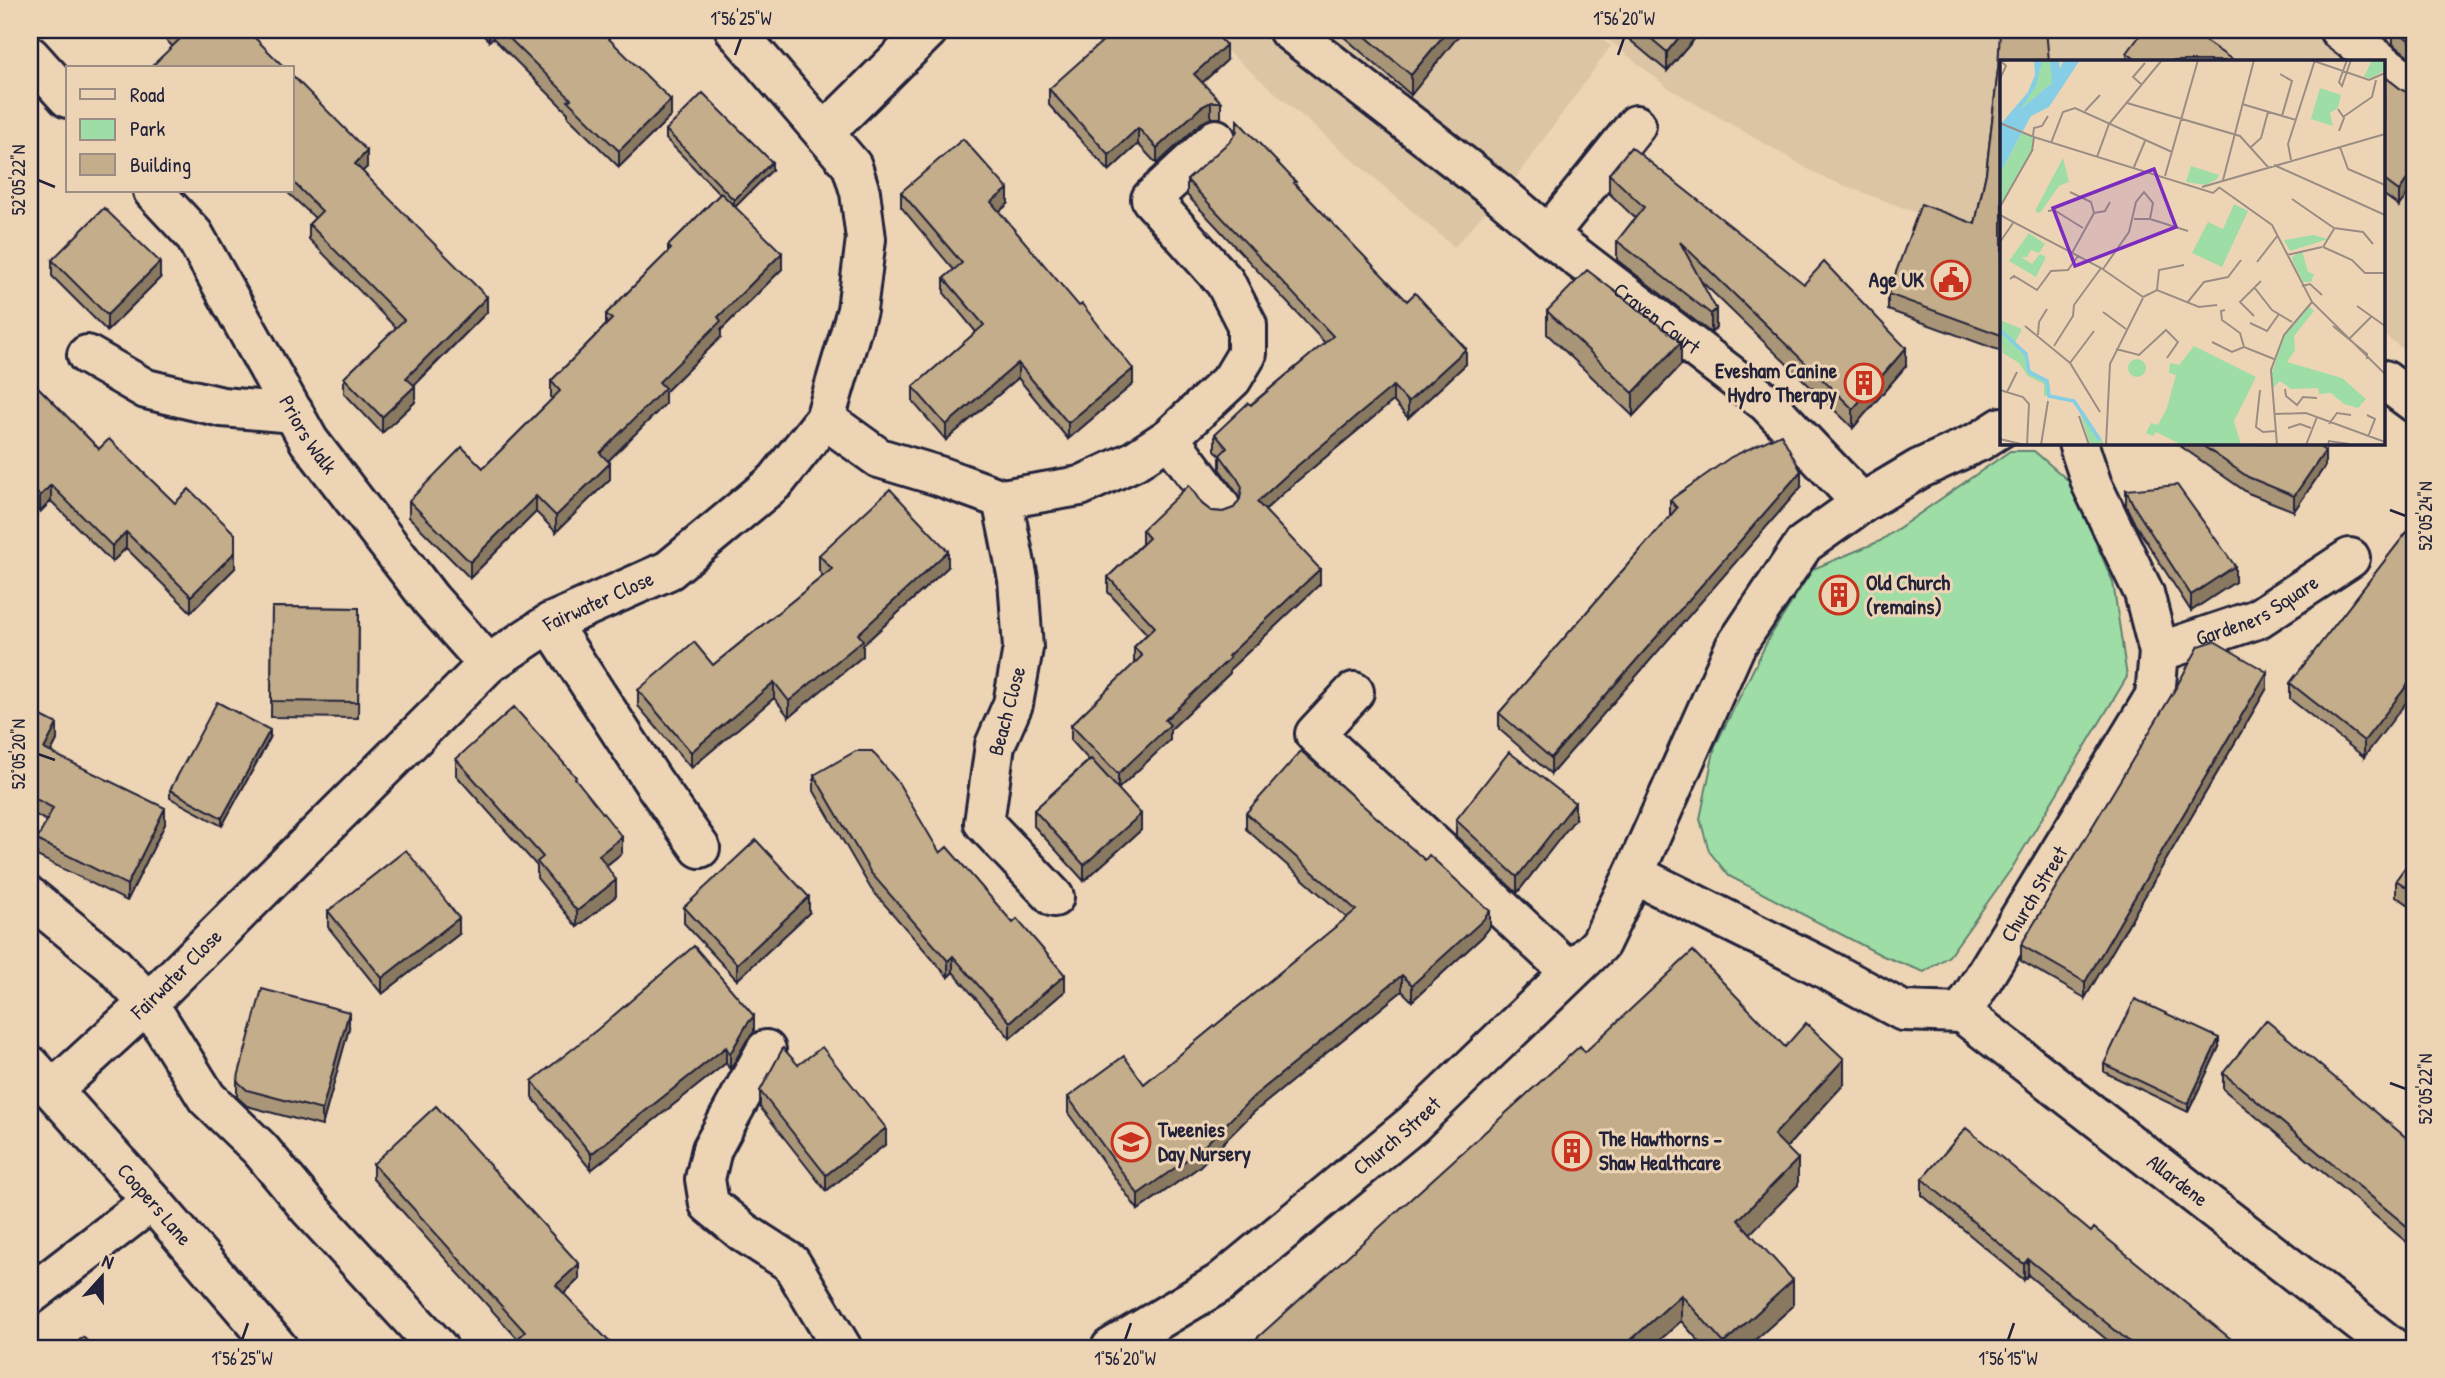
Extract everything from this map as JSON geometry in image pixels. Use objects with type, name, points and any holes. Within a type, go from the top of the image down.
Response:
[{"type":"street","name":"Fairwater Close","points":[[42,1077],[148,1003],[488,664],[550,623],[669,570],[776,481],[825,419],[857,310],[866,239],[860,192],[852,166],[735,30]]},
{"type":"street","points":[[824,134],[928,30]]},
{"type":"street","name":"Craven Court","points":[[1288,30],[1767,403],[1862,503]]},
{"type":"street","points":[[30,55],[66,96]]},
{"type":"street","points":[[2386,68],[2415,88]]},
{"type":"street","points":[[1548,235],[1636,125]]},
{"type":"street","points":[[825,419],[879,458],[1002,499],[1080,486],[1134,461],[1169,438],[1232,379],[1247,354],[1247,325],[1225,282],[1151,199],[1216,139]]},
{"type":"street","name":"Priors Walk","points":[[154,192],[194,235],[309,441],[431,600],[488,664]]},
{"type":"street","points":[[87,355],[146,389],[222,407],[294,413]]},
{"type":"street","points":[[2386,381],[2415,403]]},
{"type":"street","name":"Church Street","points":[[1111,1348],[1220,1283],[1413,1124],[1601,944],[1735,647],[1804,544],[1862,503],[1919,469],[1980,441],[2000,428]]},
{"type":"street","points":[[1169,438],[1220,506]]},
{"type":"street","name":"Church Street","points":[[1962,1013],[2155,696],[2159,652],[2144,593],[2092,485],[2078,444]]},
{"type":"street","name":"Beach Close","points":[[1002,499],[1018,579],[1024,648],[1013,704],[995,745],[984,823],[1054,897]]},
{"type":"street","name":"Gardeners Square","points":[[2159,652],[2256,619],[2350,558]]},
{"type":"street","points":[[550,623],[654,783],[700,848]]},
{"type":"street","points":[[1354,692],[1315,734],[1570,972]]},
{"type":"street","points":[[1634,874],[1820,966],[1903,1011],[1962,1013]]},
{"type":"street","points":[[30,897],[112,964],[148,1003],[207,1098],[260,1149],[308,1207],[438,1348]]},
{"type":"street","name":"Allardene","points":[[1962,1013],[2393,1348]]},
{"type":"street","points":[[766,1051],[712,1149],[705,1179],[709,1204],[743,1232],[791,1263],[842,1348]]},
{"type":"street","name":"Coopers Lane","points":[[42,1077],[278,1348]]},
{"type":"street","points":[[30,1295],[152,1201]]},
{"type":"shaded area","points":[[1208,30],[1590,30],[1611,46],[1515,179],[1454,247],[1227,51]]},
{"type":"shaded area","points":[[1596,30],[2415,30],[2415,358],[2386,336],[2386,60],[2000,60],[2000,244],[1822,177],[1667,87]]},
{"type":"green space","points":[[2010,451],[2034,451],[2069,481],[2113,582],[2127,677],[2012,868],[1949,956],[1924,972],[1883,956],[1729,876],[1709,851],[1700,819],[1715,746],[1769,638],[1813,569],[1880,541]]},
{"type":"building","points":[[171,30],[247,30],[283,66],[152,66],[180,39]]},
{"type":"building","points":[[501,30],[604,30],[604,34],[671,100],[619,151]]},
{"type":"building","points":[[1115,30],[1212,30],[1226,45],[1194,74],[1221,102],[1211,102],[1201,107],[1157,148],[1138,128],[1109,155],[1049,89]]},
{"type":"building","points":[[1358,30],[1448,30],[1411,75]]},
{"type":"building","points":[[1641,30],[1685,30],[1667,52]]},
{"type":"building","name":"Age UK","points":[[2000,30],[2046,30],[2049,60],[2000,60],[2000,335],[1888,294],[1921,204],[1975,224],[1986,173]]},
{"type":"building","points":[[2144,30],[2189,30],[2233,60],[2137,60],[2127,53]]},
{"type":"building","points":[[2396,30],[2415,30],[2415,45]]},
{"type":"building","points":[[294,77],[367,151],[355,164],[487,297],[406,378],[415,386],[382,417],[344,378],[404,320],[309,224],[322,211],[294,183]]},
{"type":"building","points":[[2386,78],[2402,90],[2415,93],[2415,168],[2399,191],[2386,181]]},
{"type":"building","points":[[703,93],[772,162],[734,200],[666,130]]},
{"type":"building","points":[[1237,120],[1407,301],[1415,293],[1466,349],[1408,402],[1393,386],[1257,502],[1320,569],[1228,656],[1230,658],[1165,720],[1170,725],[1118,774],[1071,725],[1142,656],[1134,647],[1155,627],[1108,577],[1149,538],[1142,530],[1189,485],[1202,504],[1211,511],[1223,512],[1234,508],[1240,499],[1242,487],[1220,455],[1227,448],[1215,434],[1248,403],[1251,405],[1333,336],[1187,180],[1231,140],[1237,131]]},
{"type":"building","points":[[963,139],[1008,189],[991,202],[1079,306],[1082,304],[1133,369],[1068,423],[1018,363],[946,425],[913,387],[984,325],[944,278],[962,263],[901,192]]},
{"type":"building","points":[[1631,147],[1804,284],[1824,262],[1906,348],[1853,409],[1680,242],[1716,309],[1711,314],[1617,241],[1644,207],[1609,174]]},
{"type":"building","points":[[721,193],[782,253],[718,317],[721,321],[659,382],[665,388],[600,453],[610,463],[556,516],[536,496],[470,562],[409,501],[462,447],[483,468],[560,391],[551,381],[612,319],[606,314],[671,249],[668,246]]},
{"type":"building","points":[[104,208],[160,262],[107,315],[52,260]]},
{"type":"building","points":[[1587,270],[1681,342],[1633,393],[1547,311]]},
{"type":"building","points":[[30,379],[99,449],[109,439],[175,503],[189,489],[235,534],[235,552],[191,596],[126,532],[112,546],[51,485],[40,496],[30,485]]},
{"type":"building","points":[[1781,434],[1801,471],[1551,758],[1499,713],[1677,508],[1670,500],[1731,457]]},
{"type":"building","points":[[2200,444],[2315,444],[2325,451],[2294,496],[2248,477]]},
{"type":"building","points":[[2177,485],[2235,566],[2191,595],[2126,490]]},
{"type":"building","points":[[890,489],[948,551],[858,634],[863,640],[789,701],[774,682],[691,752],[638,690],[694,642],[713,665],[832,569],[819,555]]},
{"type":"building","points":[[2407,532],[2415,538],[2415,675],[2364,741],[2290,683]]},
{"type":"building","points":[[272,607],[359,608],[358,702],[271,701]]},
{"type":"building","points":[[2214,641],[2267,672],[2085,982],[2021,945],[2199,646]]},
{"type":"building","points":[[217,702],[270,730],[222,818],[170,790]]},
{"type":"building","points":[[514,707],[576,777],[622,837],[599,855],[616,880],[577,911],[537,862],[543,857],[456,759]]},
{"type":"building","points":[[30,710],[57,724],[44,749],[165,808],[127,885],[37,840],[53,808],[30,796]]},
{"type":"building","points":[[856,751],[872,751],[898,782],[940,853],[947,847],[1013,923],[1017,919],[1065,975],[1010,1022],[953,956],[948,961],[871,873],[814,775]]},
{"type":"building","points":[[1301,751],[1425,860],[1429,855],[1490,911],[1412,985],[1402,975],[1254,1096],[1199,1151],[1138,1194],[1068,1097],[1124,1056],[1144,1084],[1356,910],[1246,813]]},
{"type":"building","points":[[1509,752],[1575,803],[1517,877],[1456,820]]},
{"type":"building","points":[[1091,759],[1141,814],[1084,865],[1034,810]]},
{"type":"building","points":[[756,840],[809,897],[737,964],[684,907]]},
{"type":"building","points":[[406,850],[459,918],[382,978],[328,911]]},
{"type":"building","points":[[2415,854],[2415,893],[2396,880]]},
{"type":"building","points":[[694,946],[754,1016],[730,1054],[726,1047],[591,1154],[532,1081],[598,1029]]},
{"type":"building","points":[[1693,951],[1785,1047],[1806,1023],[1844,1059],[1774,1135],[1798,1159],[1738,1220],[1793,1280],[1724,1343],[1681,1295],[1622,1348],[1246,1348],[1580,1046],[1585,1052]]},
{"type":"building","points":[[262,989],[349,1012],[322,1110],[247,1090],[237,1081]]},
{"type":"building","points":[[2135,999],[2219,1038],[2188,1104],[2104,1064]]},
{"type":"building","points":[[2266,1020],[2415,1145],[2415,1233],[2223,1073]]},
{"type":"building","points":[[822,1047],[886,1128],[826,1175],[760,1091],[783,1048],[798,1065]]},
{"type":"building","points":[[436,1106],[579,1264],[556,1285],[615,1348],[508,1348],[525,1332],[373,1164]]},
{"type":"building","points":[[1966,1128],[2091,1232],[2094,1228],[2242,1348],[2137,1348],[2028,1259],[2024,1264],[1922,1179]]},
{"type":"building","points":[[83,1337],[94,1348],[71,1348]]},
{"type":"place","name":"Age UK","points":[[1951,280]]},
{"type":"place","name":"Evesham Canine Hydro Therapy","points":[[1864,383]]},
{"type":"place","name":"Old Church (remains)","points":[[1839,595]]},
{"type":"place","name":"Tweenies Day Nursery","points":[[1131,1142]]},
{"type":"place","name":"The Hawthorns - Shaw Healthcare","points":[[1572,1151]]}]
